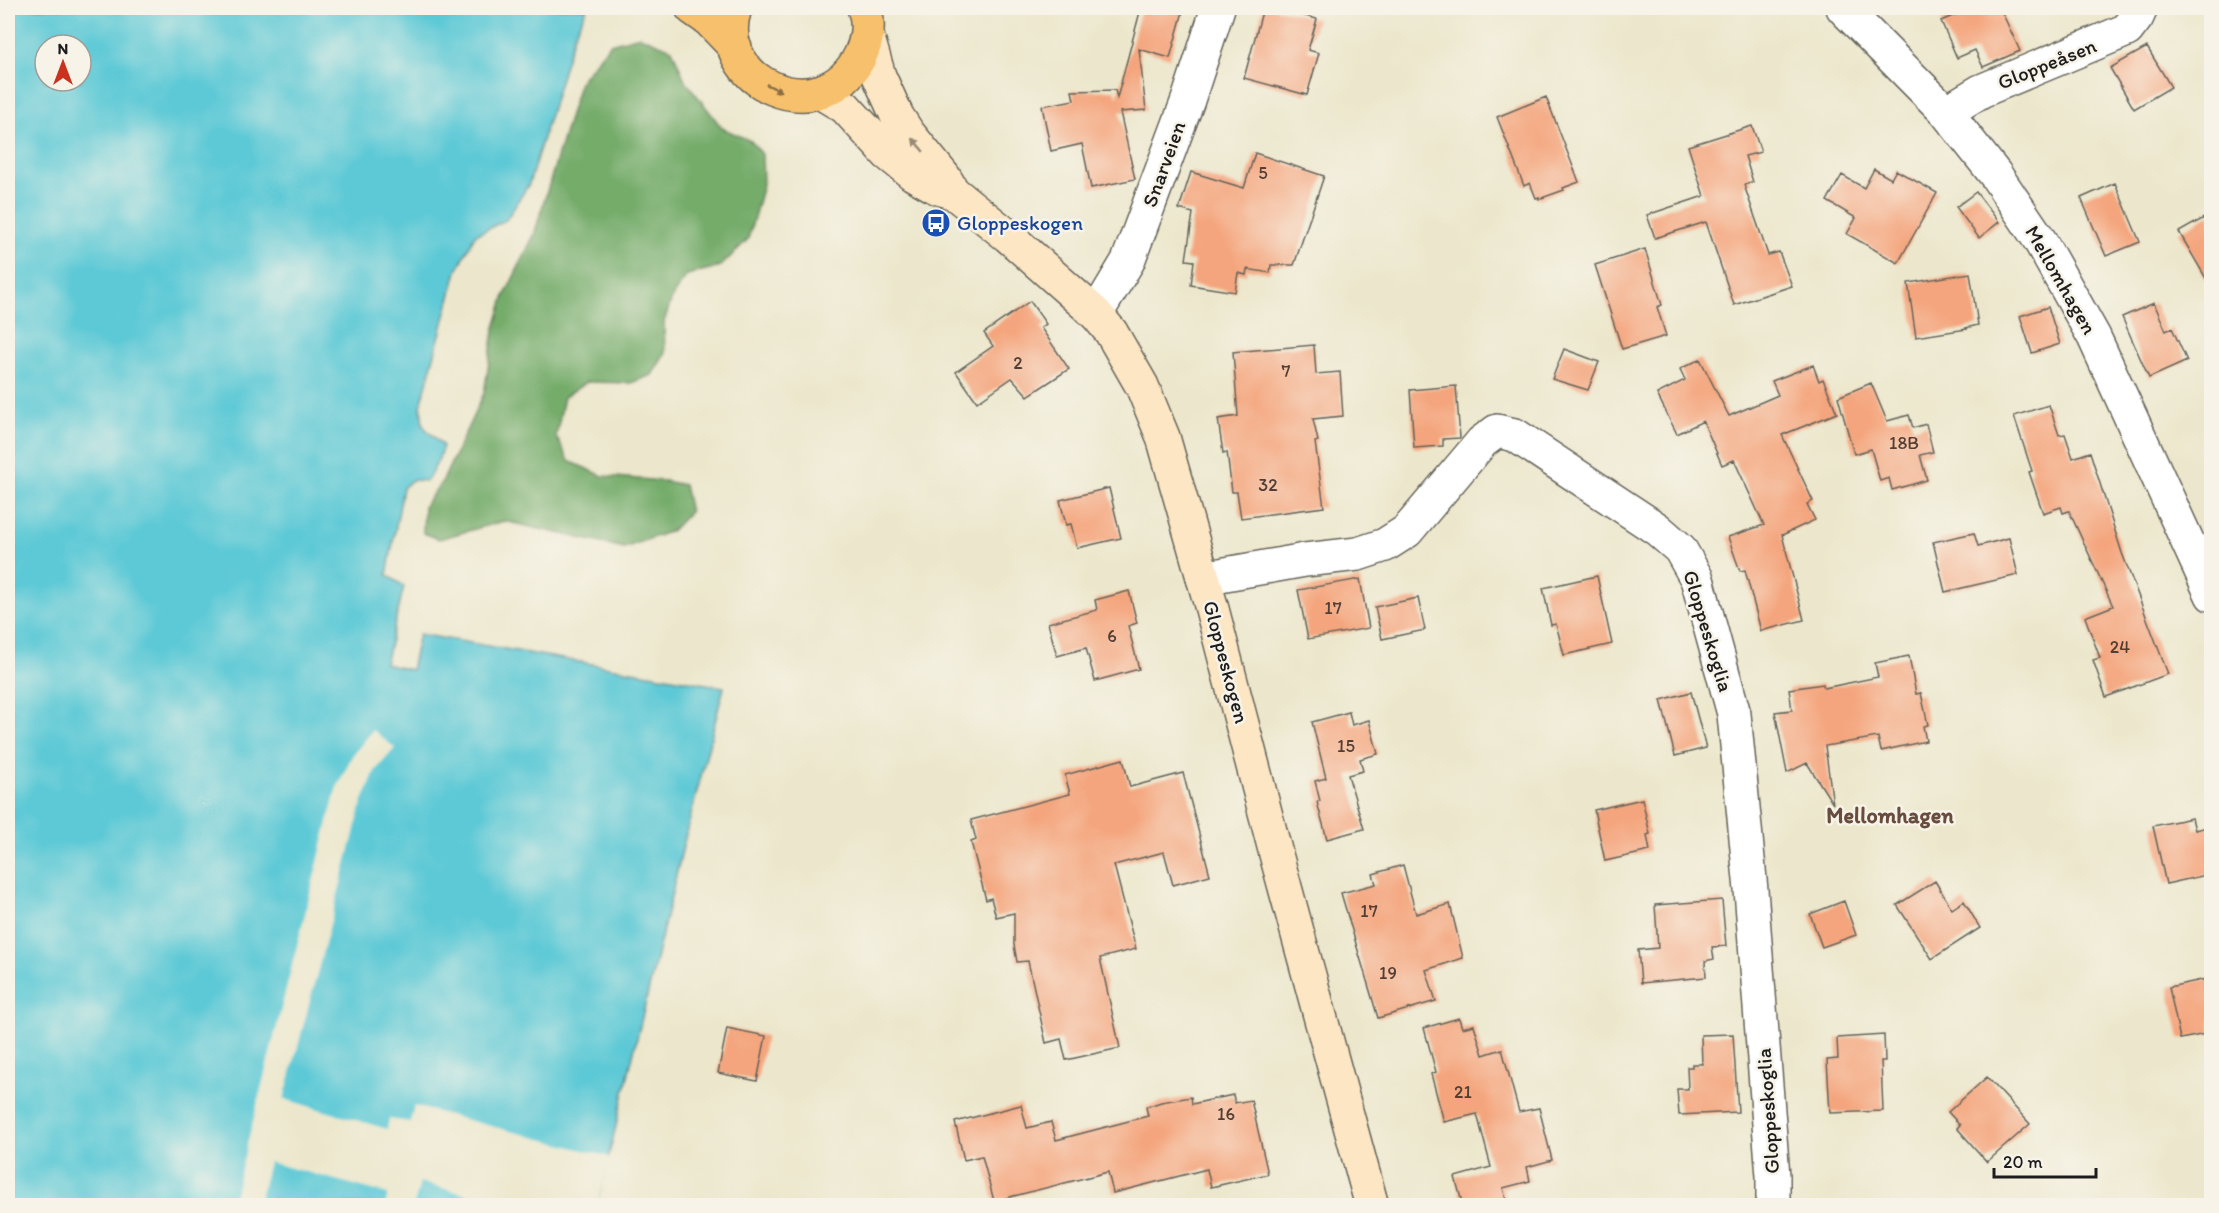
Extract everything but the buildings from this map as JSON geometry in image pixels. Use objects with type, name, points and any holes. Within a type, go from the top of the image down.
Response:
[{"type":"main road","points":[[692,8],[710,21],[735,47]]},
{"type":"main road","points":[[735,8],[732,29],[739,58],[751,75],[771,88],[789,94],[820,92],[842,81],[855,66],[865,47],[867,16]]},
{"type":"main road","name":"Gloppeskogen","points":[[867,16],[879,76],[897,116],[908,133],[944,177],[953,192],[1008,236],[1096,314],[1111,332],[1142,386],[1163,437],[1203,578],[1372,1206]]},
{"type":"main road","name":"Gloppeskogen","points":[[820,92],[845,107],[888,154],[913,174],[936,187],[953,192]]},
{"type":"street","name":"Snarveien","points":[[1096,314],[1128,261],[1188,100],[1218,8]]},
{"type":"street","name":"Mellomhagen","points":[[1843,8],[1946,112],[1995,174],[2040,239],[2094,337],[2211,595]]},
{"type":"street","name":"Gloppeåsen","points":[[1946,112],[1981,91],[2127,30],[2141,8]]},
{"type":"street","name":"Gloppeskoglia","points":[[1203,578],[1305,560],[1358,554],[1385,545],[1407,531],[1482,442],[1497,431],[1515,435],[1593,485],[1658,529],[1680,549],[1697,579],[1734,714],[1752,900],[1773,1176],[1773,1206]]},
{"type":"green space","points":[[640,36],[672,49],[685,80],[722,128],[751,141],[762,154],[763,185],[748,239],[721,266],[687,275],[673,295],[664,322],[665,354],[652,375],[631,383],[587,382],[564,397],[556,436],[569,461],[603,476],[684,485],[690,512],[671,531],[624,548],[504,521],[439,539],[423,533],[424,506],[443,480],[484,393],[494,331],[505,295],[534,235],[580,81],[610,44]]},
{"type":"water","points":[[8,8],[587,8],[574,35],[529,184],[506,220],[475,235],[457,271],[421,405],[423,426],[443,446],[427,481],[412,480],[403,488],[387,575],[404,586],[385,664],[411,670],[419,634],[724,687],[687,830],[597,1205],[8,1205]]},
{"type":"pier","points":[[373,730],[395,748],[375,771],[362,803],[284,1099],[387,1129],[389,1119],[410,1122],[414,1106],[610,1157],[597,1205],[505,1205],[420,1182],[414,1205],[385,1205],[388,1194],[269,1162],[258,1205],[232,1205],[336,790],[352,756]]},
{"type":"place","name":"Gloppeskogen","points":[[936,223]]},
{"type":"district","name":"Mellomhagen","points":[[1890,815]]}]
